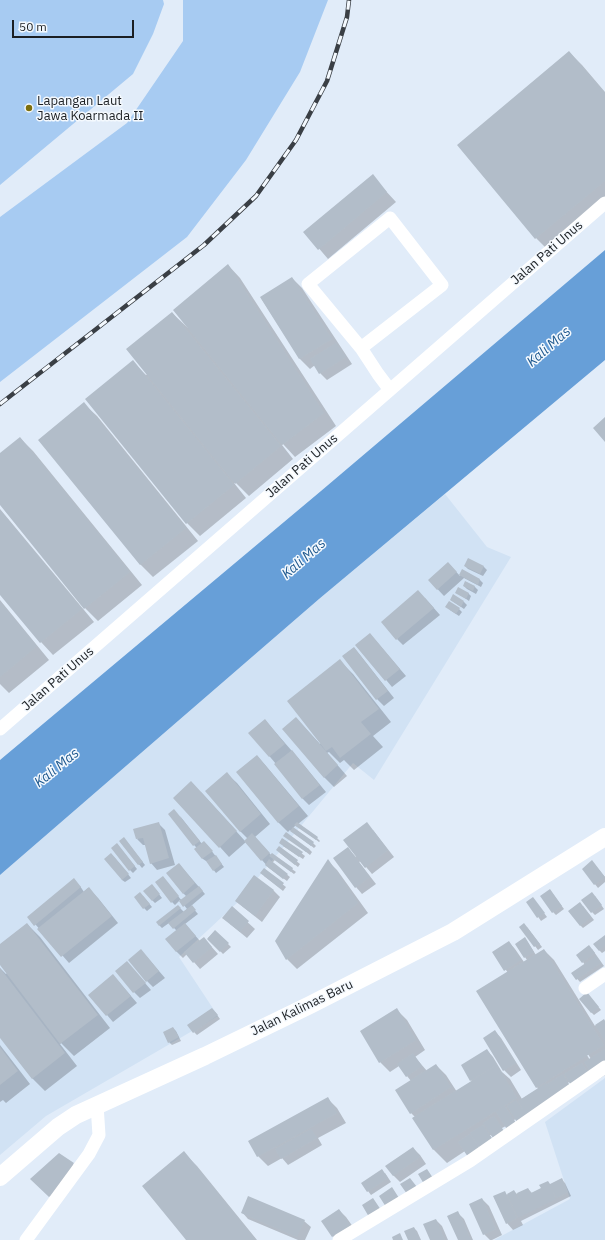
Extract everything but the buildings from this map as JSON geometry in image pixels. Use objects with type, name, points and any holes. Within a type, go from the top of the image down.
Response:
[{"type":"street","name":"Jalan Pati Unus","points":[[0,729],[605,203]]},
{"type":"street","points":[[362,348],[442,285],[390,218],[308,284],[362,348],[390,390]]},
{"type":"street","name":"Jalan Kalimas Baru","points":[[0,1178],[58,1126],[72,1118],[296,1012],[453,932],[605,836]]},
{"type":"street","points":[[585,988],[605,974]]},
{"type":"street","points":[[339,1240],[470,1161],[605,1067]]},
{"type":"street","points":[[26,1240],[89,1154],[98,1138],[99,1130],[97,1105]]},
{"type":"shaded area","name":"Lapangan Laut Jawa Koarmada II","points":[[0,0],[163,0],[164,4],[153,34],[133,74],[0,185]]},
{"type":"shaded area","points":[[183,0],[328,0],[300,72],[246,160],[187,237],[0,382],[0,217],[127,123],[183,41]]},
{"type":"shaded area","points":[[445,494],[487,547],[511,557],[374,780],[353,763],[237,903],[179,957],[218,1016],[46,1116],[0,1155],[0,875],[319,599]]},
{"type":"shaded area","points":[[605,1078],[605,1240],[494,1240],[570,1199],[545,1122]]},
{"type":"water","name":"Kali Mas","points":[[605,250],[605,360],[319,599],[0,875],[0,760],[321,491]]},
{"type":"railway","points":[[0,404],[204,245],[256,196],[296,140],[327,81],[347,17],[349,0]]},
{"type":"place","name":"Lapangan Laut Jawa Koarmada II","points":[[29,108]]}]
